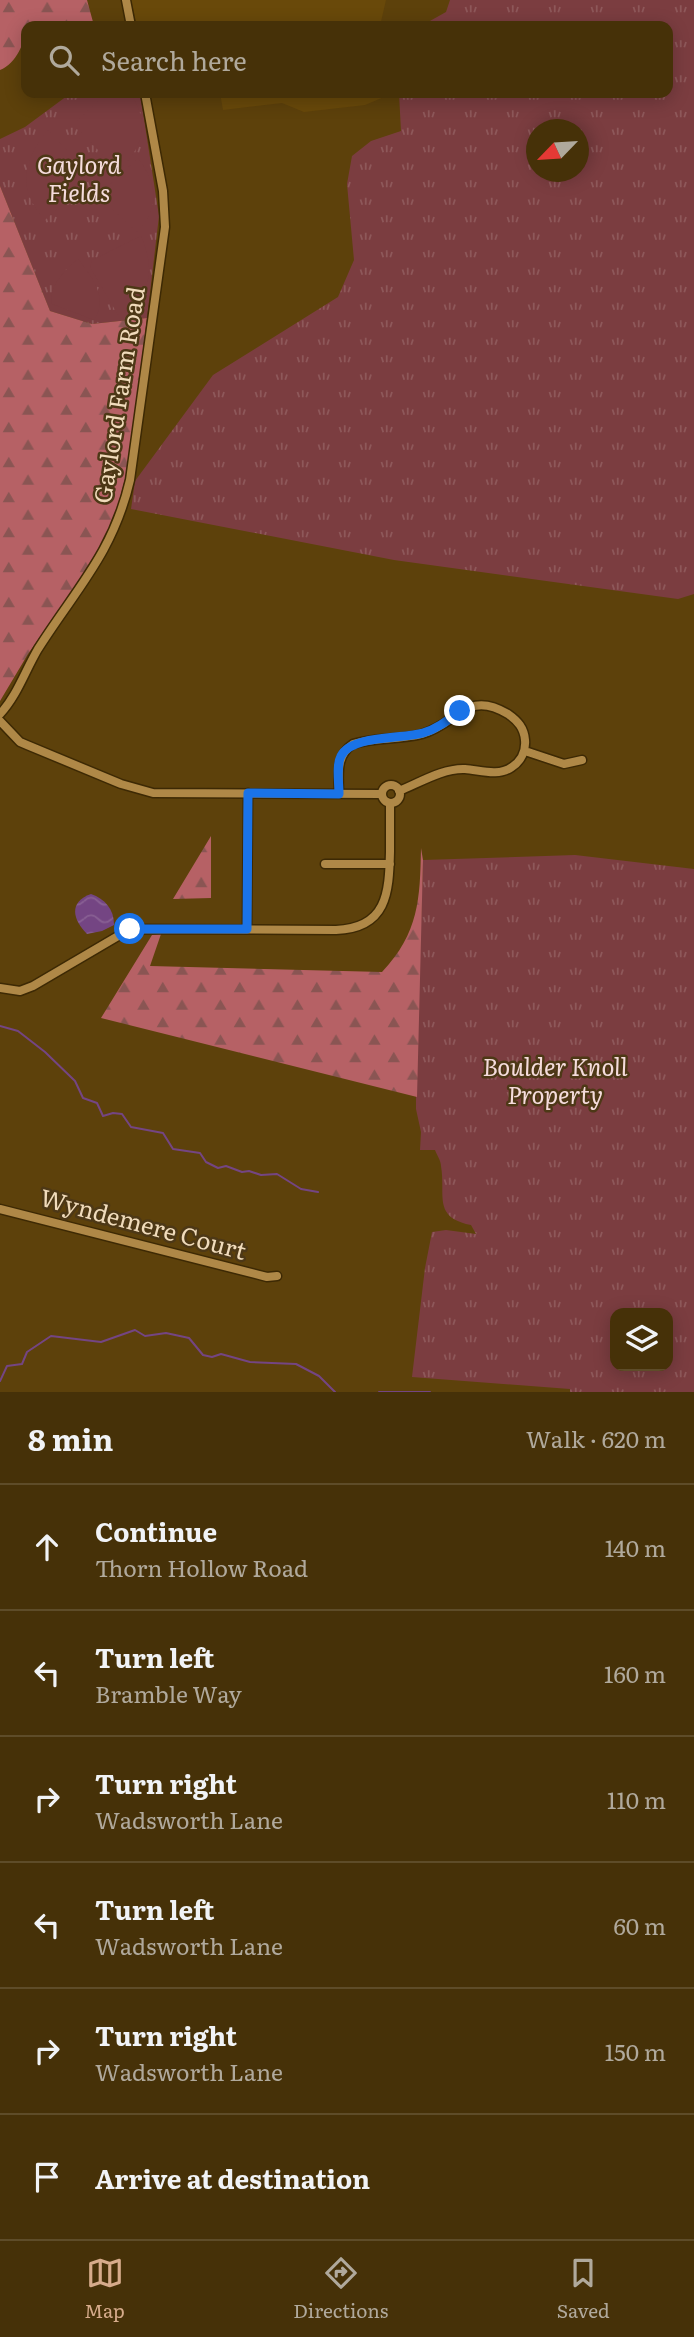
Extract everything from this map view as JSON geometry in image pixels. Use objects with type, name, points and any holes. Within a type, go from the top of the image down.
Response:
[{"type":"street","points":[[126,0],[130,21]]},
{"type":"street","name":"Gaylord Farm Road","points":[[0,714],[14,695],[45,638],[102,555],[118,521],[130,480],[165,227],[163,191],[146,98]]},
{"type":"street","points":[[339,794],[340,759],[348,748],[359,743],[425,733],[438,728],[460,711],[473,705],[492,706],[515,719],[523,731],[525,751],[517,763],[507,770],[495,773],[456,769],[399,791]]},
{"type":"street","points":[[0,721],[20,741],[38,751],[137,790],[172,795],[382,794]]},
{"type":"street","points":[[525,751],[564,764],[582,760]]},
{"type":"street","points":[[382,794],[386,787],[391,785],[399,791]]},
{"type":"street","points":[[390,803],[398,799],[399,791]]},
{"type":"street","points":[[247,929],[248,793]]},
{"type":"street","points":[[382,794],[390,803]]},
{"type":"street","points":[[0,988],[20,990],[33,986],[130,929],[337,930],[358,927],[372,918],[384,904],[389,881],[390,803]]},
{"type":"street","points":[[324,864],[390,864]]},
{"type":"street","name":"Wyndemere Court","points":[[0,1209],[267,1277],[277,1276]]},
{"type":"shaded area","points":[[131,0],[386,0],[381,21],[136,21]]},
{"type":"shaded area","points":[[221,98],[382,98],[365,105],[304,112],[282,103],[223,110]]},
{"type":"green space","points":[[0,0],[87,0],[93,21],[21,21],[19,51],[11,63],[0,70]]},
{"type":"green space","points":[[450,0],[694,0],[694,594],[678,599],[394,560],[131,509],[135,481],[213,375],[338,297],[354,260],[347,184],[352,156],[371,141],[401,131],[399,98],[673,98],[673,21],[430,21],[446,12]]},
{"type":"green space","name":"Gaylord Fields","points":[[64,98],[141,98],[159,216],[147,318],[92,324],[50,311],[0,186],[0,139],[25,127]]},
{"type":"green space","points":[[102,98],[133,98],[140,115],[141,135],[133,153],[118,171],[77,128],[77,121]]},
{"type":"green space","points":[[48,130],[88,173],[88,181],[45,220],[30,197],[26,174],[33,152]]},
{"type":"green space","points":[[138,158],[150,178],[154,196],[150,214],[137,232],[101,199],[101,193]]},
{"type":"green space","points":[[0,186],[50,311],[92,324],[147,318],[128,467],[113,525],[90,566],[28,654],[0,701]]},
{"type":"green space","points":[[141,236],[148,260],[148,281],[138,298],[118,315],[90,267],[92,260]]},
{"type":"green space","points":[[78,259],[97,288],[100,304],[94,320],[52,304],[55,284]]},
{"type":"green space","points":[[211,836],[211,898],[173,899]]},
{"type":"green space","points":[[421,848],[423,860],[417,1097],[101,1018],[152,935],[161,934],[150,966],[382,972],[404,943],[415,914],[420,883]]},
{"type":"green space","name":"Boulder Knoll Property","points":[[575,855],[694,869],[694,1392],[570,1392],[570,1389],[412,1377],[432,1232],[446,1230],[476,1234],[471,1225],[459,1221],[446,1210],[443,1203],[441,1164],[435,1150],[420,1150],[416,1078],[423,860]]},
{"type":"water","points":[[91,894],[108,905],[114,925],[87,934],[78,923],[75,912],[79,902]]},
{"type":"waterway","points":[[0,1026],[18,1031],[45,1052],[75,1081],[83,1098],[97,1103],[103,1116],[122,1114],[131,1127],[163,1133],[173,1149],[200,1153],[206,1162],[218,1168],[226,1166],[261,1175],[277,1174],[301,1189],[318,1192]]},
{"type":"waterway","points":[[0,1381],[7,1366],[22,1364],[27,1352],[51,1336],[101,1342],[135,1330],[145,1336],[166,1333],[189,1338],[203,1355],[212,1357],[221,1354],[250,1362],[296,1364],[319,1376],[335,1392]]},
{"type":"waterway","points":[[379,1392],[430,1392]]},
{"type":"route","points":[[130,929],[247,929],[248,793],[339,794],[341,754],[353,744],[425,733],[438,728],[460,711]]}]
